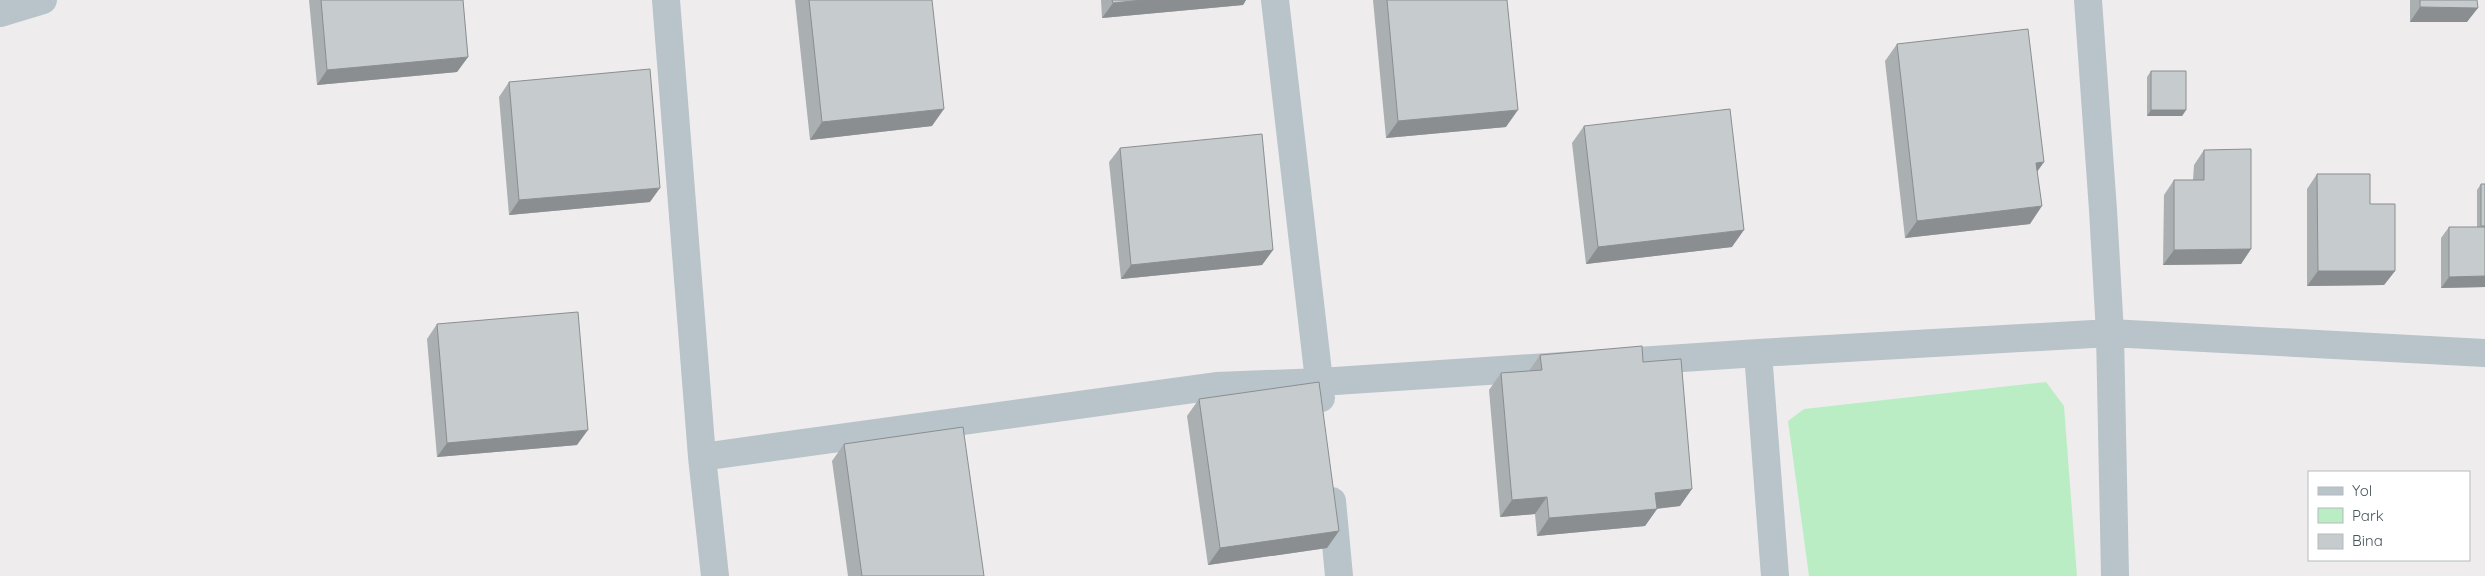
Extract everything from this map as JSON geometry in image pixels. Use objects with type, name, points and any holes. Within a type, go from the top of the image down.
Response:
[{"type":"street","points":[[0,13],[43,0]]},
{"type":"street","points":[[666,0],[702,457],[715,576]]},
{"type":"street","points":[[1275,0],[1324,420]]},
{"type":"street","points":[[2088,0],[2110,333],[2115,576]]},
{"type":"street","points":[[702,457],[1216,386],[1320,382],[1758,353],[2110,333],[2485,353]]},
{"type":"street","points":[[1758,353],[1775,576]]},
{"type":"street","points":[[1329,479],[1339,576]]},
{"type":"green space","points":[[2046,382],[2064,406],[2077,576],[1809,576],[1788,421],[1804,409]]},
{"type":"building","points":[[321,0],[463,0],[468,57],[327,70]]},
{"type":"building","points":[[809,0],[932,0],[944,109],[822,122]]},
{"type":"building","points":[[1112,0],[1143,0],[1113,3]]},
{"type":"building","points":[[1387,0],[1507,0],[1518,110],[1398,121]]},
{"type":"building","points":[[2420,0],[2477,0],[2478,8],[2420,7]]},
{"type":"building","points":[[2028,29],[2044,162],[2036,163],[2042,206],[1917,221],[1897,44]]},
{"type":"building","points":[[650,69],[660,188],[519,200],[509,82]]},
{"type":"building","points":[[2151,71],[2186,71],[2186,110],[2151,110]]},
{"type":"building","points":[[1730,109],[1744,230],[1598,247],[1584,126]]},
{"type":"building","points":[[1262,134],[1273,250],[1131,265],[1120,148]]},
{"type":"building","points":[[2251,149],[2251,249],[2174,250],[2174,180],[2204,180],[2204,150]]},
{"type":"building","points":[[2317,174],[2370,174],[2370,204],[2395,204],[2395,271],[2318,271]]},
{"type":"building","points":[[2481,184],[2485,184],[2485,226],[2481,226]]},
{"type":"building","points":[[2449,227],[2485,227],[2485,276],[2449,277]]},
{"type":"building","points":[[578,312],[588,430],[447,443],[437,324]]},
{"type":"building","points":[[1642,346],[1643,362],[1681,359],[1692,489],[1655,493],[1657,509],[1549,518],[1547,497],[1512,500],[1501,373],[1542,370],[1540,355]]},
{"type":"building","points":[[1319,382],[1339,531],[1220,548],[1199,399]]},
{"type":"building","points":[[963,427],[984,576],[862,576],[844,444]]}]
